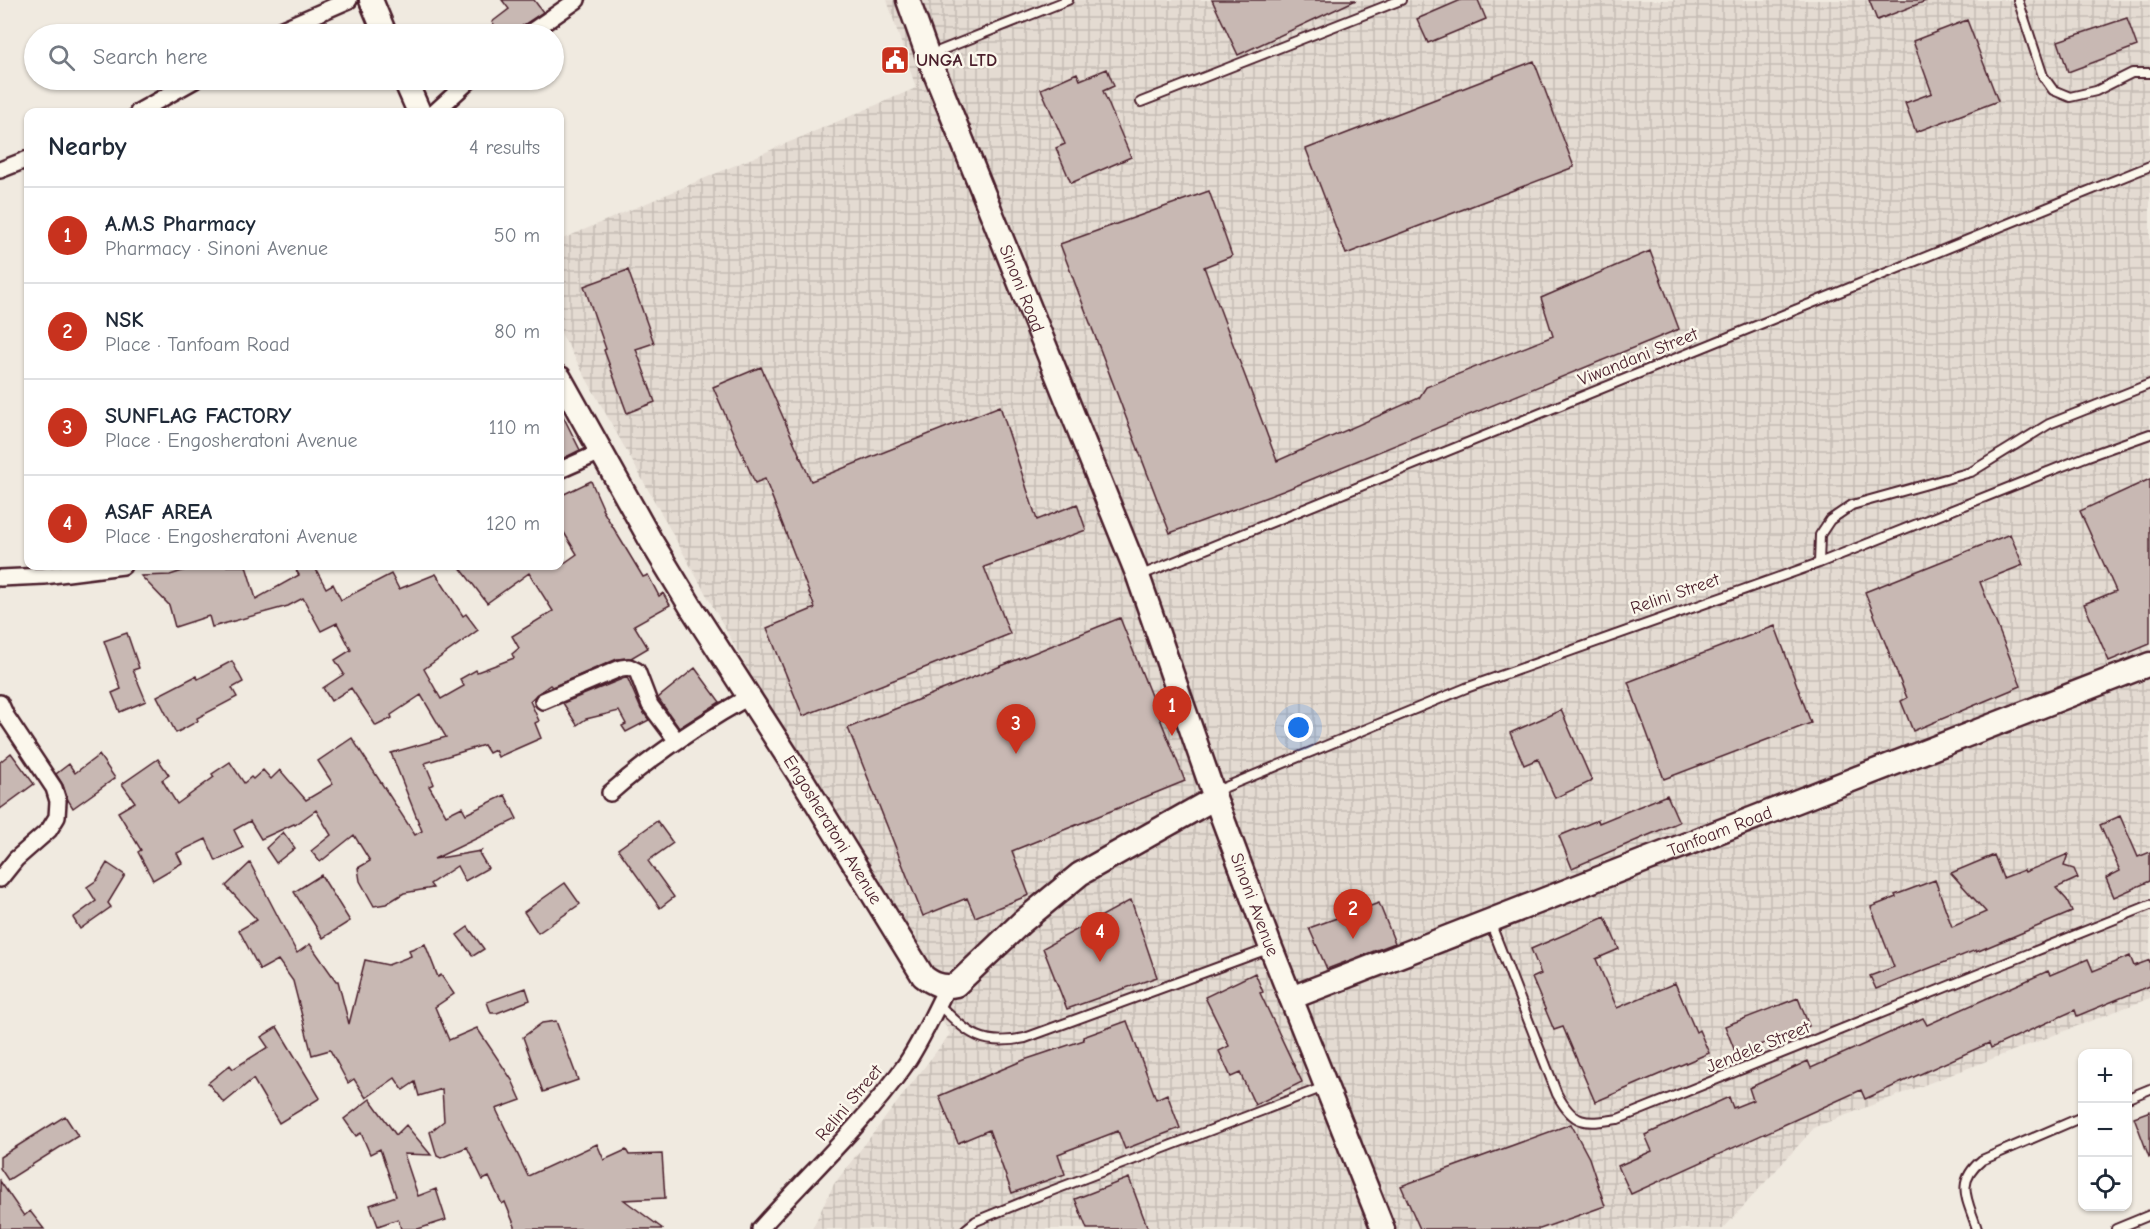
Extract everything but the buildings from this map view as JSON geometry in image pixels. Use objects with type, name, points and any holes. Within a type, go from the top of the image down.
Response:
[{"type":"street","points":[[294,24],[349,0]]},
{"type":"street","points":[[370,0],[381,24]]},
{"type":"street","points":[[542,24],[577,0]]},
{"type":"street","name":"Sinoni Road","points":[[908,0],[928,56],[1137,576]]},
{"type":"street","points":[[145,108],[177,90]]},
{"type":"street","points":[[409,90],[417,108]]},
{"type":"street","points":[[439,108],[459,90]]},
{"type":"street","points":[[0,170],[24,161]]},
{"type":"street","name":"Engosheratoni Avenue","points":[[564,385],[600,452],[686,598],[750,696],[923,976],[943,996]]},
{"type":"street","points":[[564,468],[600,452]]},
{"type":"street","points":[[0,578],[44,576],[91,570]]},
{"type":"street","name":"Sinoni Avenue","points":[[1137,576],[1214,795],[1379,1227]]},
{"type":"street","name":"Tanfoam Road","points":[[1291,998],[2150,664]]},
{"type":"street","points":[[543,701],[629,667],[637,671],[650,705],[677,741]]},
{"type":"street","points":[[610,793],[632,773],[677,741],[750,696]]},
{"type":"street","points":[[0,703],[6,716],[54,788],[58,801],[57,816],[49,830],[16,859],[0,879]]},
{"type":"street","points":[[943,996],[1022,922],[1080,874],[1214,795]]},
{"type":"street","name":"Relini Street","points":[[760,1229],[870,1110],[904,1067],[943,996]]},
{"type":"lane","points":[[928,56],[1068,0]]},
{"type":"lane","points":[[1141,102],[1401,0]]},
{"type":"lane","points":[[2018,0],[2043,76],[2053,90],[2070,97],[2096,91],[2132,73],[2150,73]]},
{"type":"lane","name":"Viwandani Street","points":[[1137,576],[2150,166]]},
{"type":"lane","points":[[1820,563],[1820,535],[1830,520],[1852,505],[1971,472],[2049,424],[2150,384]]},
{"type":"lane","name":"Relini Street","points":[[1214,795],[1466,688],[1820,563],[2088,456],[2150,434]]},
{"type":"lane","name":"Jendele Street","points":[[1489,921],[1557,1094],[1566,1111],[1578,1120],[1598,1122],[1618,1119],[2150,905]]},
{"type":"lane","points":[[943,996],[967,1031],[992,1041],[1004,1042],[1025,1038],[1271,948]]},
{"type":"lane","points":[[966,1229],[976,1221],[1030,1199],[1326,1086]]},
{"type":"lane","points":[[2132,1096],[2150,1089]]},
{"type":"lane","points":[[1977,1229],[1966,1193],[1965,1182],[1971,1169],[1982,1160],[2078,1119]]},
{"type":"lane","points":[[2116,1229],[2150,1215]]},
{"type":"shaded area","points":[[887,0],[2150,0],[2150,998],[1815,1127],[1723,1229],[812,1229],[834,1184],[950,1034],[564,338],[564,238],[916,88]]},
{"type":"place","name":"UNGA LTD","points":[[895,60]]},
{"type":"place","name":"A.M.S Pharmacy","points":[[1172,736]]},
{"type":"place","name":"SUNFLAG FACTORY","points":[[1016,754]]},
{"type":"place","name":"NSK","points":[[1353,939]]},
{"type":"place","name":"ASAF AREA","points":[[1100,962]]}]
